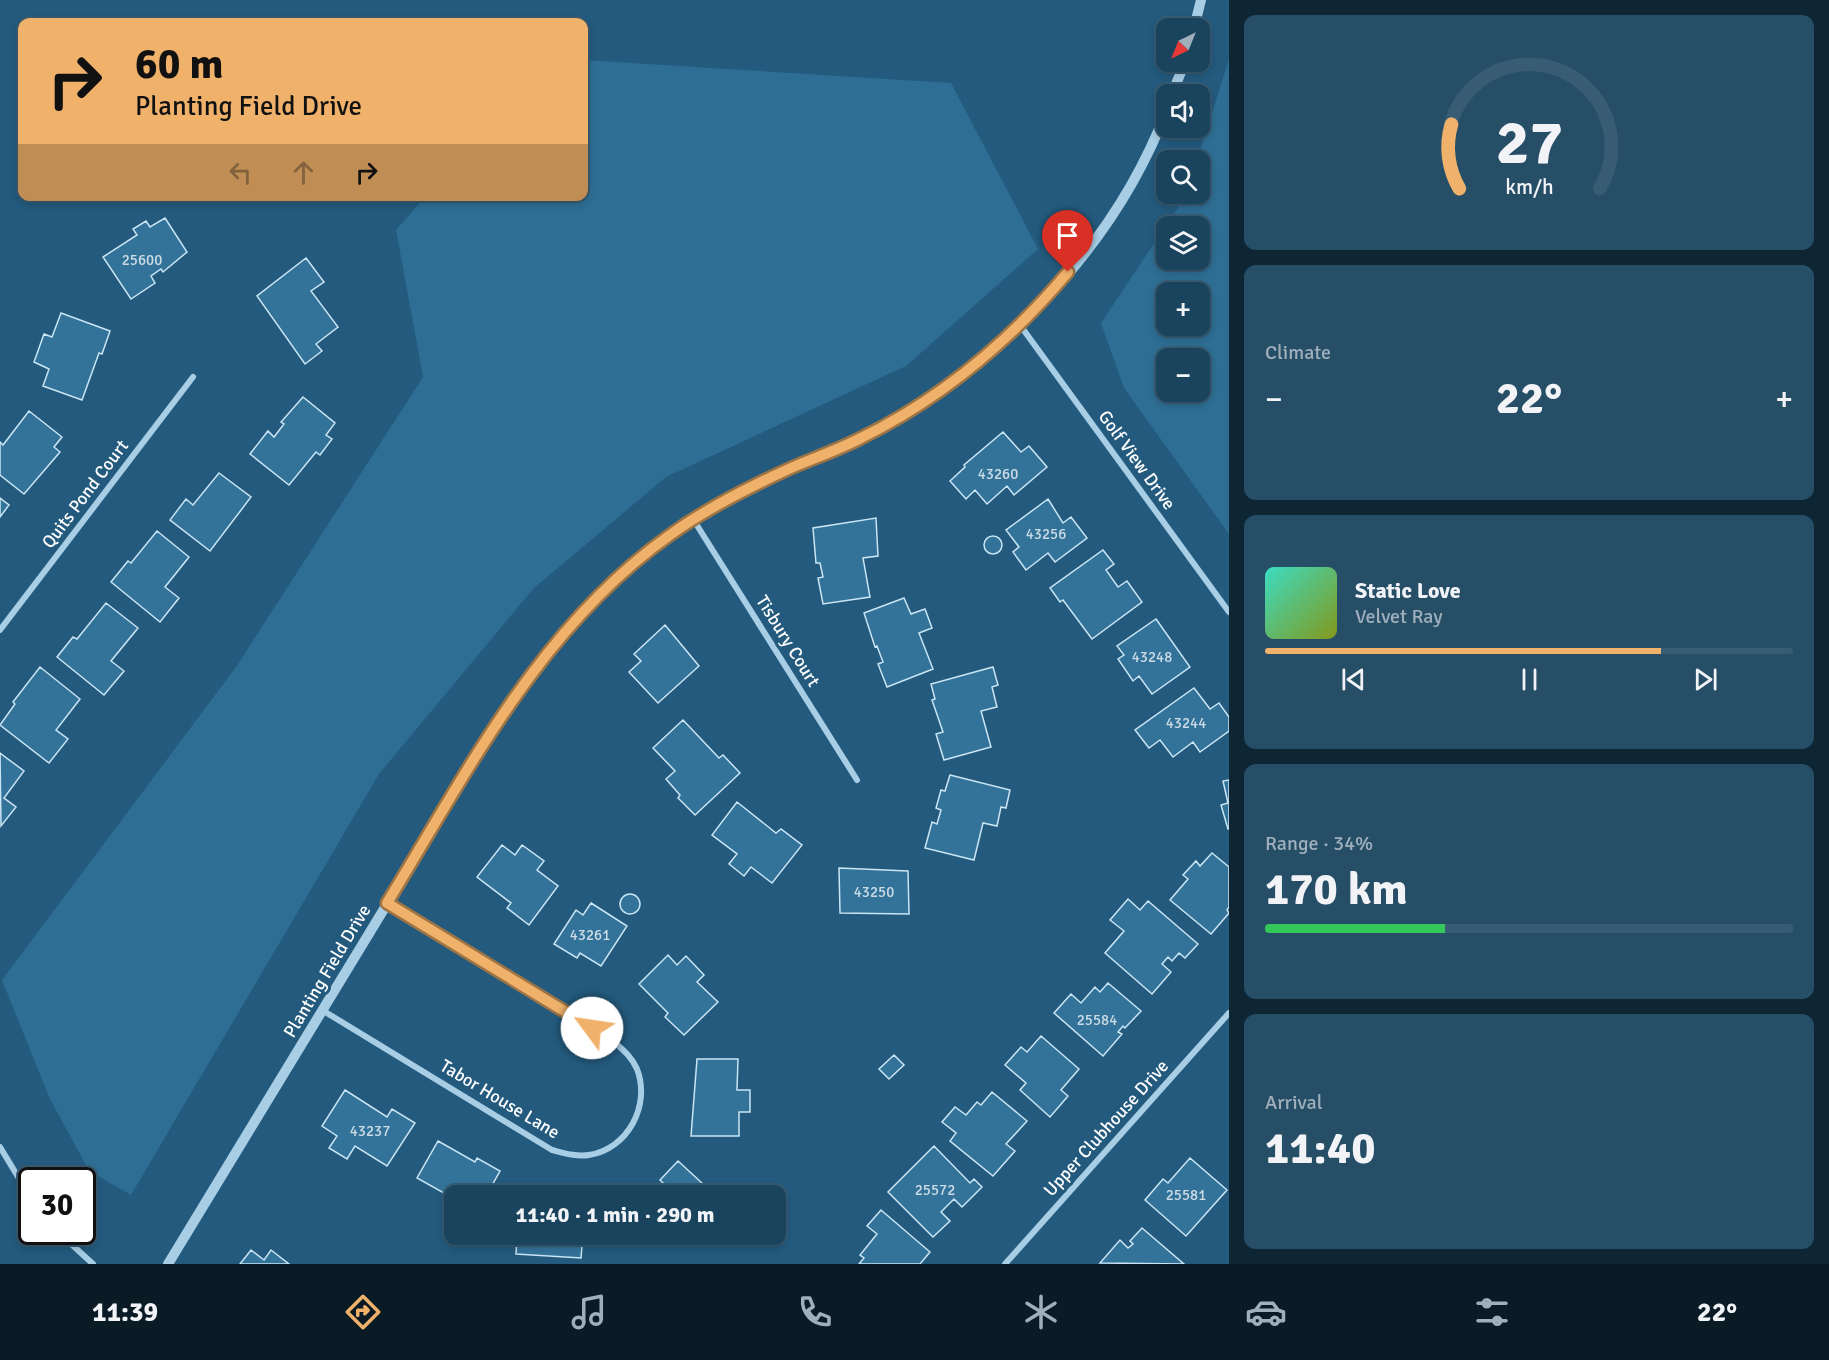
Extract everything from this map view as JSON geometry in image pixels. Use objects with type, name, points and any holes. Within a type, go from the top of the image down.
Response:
[{"type":"street","points":[[1196,18],[1201,0]]},
{"type":"street","name":"Planting Field Drive","points":[[168,1264],[513,698],[546,652],[583,609],[624,571],[693,519],[741,492],[861,439],[910,411],[956,380],[1020,325],[1093,243],[1132,182],[1156,132]]},
{"type":"street","name":"Golf View Drive","points":[[1020,325],[1229,612]]},
{"type":"street","name":"Quits Pond Court","points":[[0,630],[193,377]]},
{"type":"street","name":"Tisbury Court","points":[[693,519],[857,780]]},
{"type":"street","name":"Tabor House Lane","points":[[322,1010],[552,1150],[570,1155],[589,1155],[607,1149],[622,1138],[633,1123],[640,1106],[641,1087],[637,1069],[627,1053],[613,1041],[387,903]]},
{"type":"street","name":"Upper Clubhouse Drive","points":[[1005,1264],[1229,1013]]},
{"type":"street","points":[[0,1147],[18,1177]]},
{"type":"street","points":[[72,1245],[93,1264]]},
{"type":"shaded area","points":[[1229,59],[1229,534],[1124,388],[1101,323],[1156,240],[1156,270],[1210,270],[1210,216],[1172,216],[1180,204],[1210,204],[1210,150],[1200,150],[1204,138],[1210,138],[1210,119]]},
{"type":"shaded area","points":[[588,60],[951,83],[1038,249],[906,366],[666,477],[533,589],[379,774],[131,1195],[96,1175],[96,1167],[87,1167],[49,1097],[2,980],[236,667],[423,377],[396,230],[421,201],[588,201]]},
{"type":"building","points":[[165,218],[187,252],[163,272],[161,269],[151,276],[155,283],[131,299],[103,257],[137,235],[133,229],[146,221],[150,227]]},
{"type":"building","points":[[306,258],[324,282],[311,291],[338,327],[316,344],[322,351],[305,364],[257,296]]},
{"type":"building","points":[[61,313],[110,331],[102,354],[99,353],[82,400],[43,386],[49,369],[34,362],[44,334],[52,337]]},
{"type":"building","points":[[303,397],[335,423],[326,435],[332,439],[320,455],[316,452],[289,485],[250,454],[268,431],[274,437],[284,424],[281,422]]},
{"type":"building","points":[[29,411],[62,437],[54,447],[60,452],[24,494],[0,475],[0,442],[3,445]]},
{"type":"building","points":[[1003,432],[1021,452],[1029,446],[1047,467],[1014,495],[1007,486],[987,504],[975,490],[966,499],[950,481],[965,467],[964,465]]},
{"type":"building","points":[[219,473],[251,497],[210,551],[170,520],[186,499],[193,505]]},
{"type":"building","points":[[0,498],[9,505],[0,517]]},
{"type":"building","points":[[1048,499],[1063,523],[1071,517],[1087,538],[1055,562],[1048,553],[1026,570],[1013,552],[1019,547],[1006,530]]},
{"type":"building","points":[[876,518],[878,556],[863,558],[870,597],[823,604],[818,578],[823,577],[820,563],[816,563],[813,528]]},
{"type":"building","points":[[157,531],[189,557],[165,587],[179,598],[160,622],[111,582],[128,561],[131,563]]},
{"type":"building","points":[[993,536],[999,539],[1002,545],[999,551],[993,554],[987,551],[984,545],[987,539]]},
{"type":"building","points":[[1103,550],[1114,564],[1106,570],[1118,587],[1127,581],[1142,602],[1092,639],[1063,600],[1060,602],[1050,588]]},
{"type":"building","points":[[904,598],[911,614],[925,609],[932,628],[919,633],[933,669],[887,687],[878,664],[883,662],[877,646],[875,647],[864,613]]},
{"type":"building","points":[[106,603],[138,628],[111,661],[124,671],[104,695],[57,657],[73,637],[77,639]]},
{"type":"building","points":[[1156,619],[1190,667],[1152,694],[1139,676],[1133,681],[1118,659],[1124,655],[1117,646]]},
{"type":"building","points":[[665,625],[699,666],[658,703],[629,672],[641,661],[634,654]]},
{"type":"building","points":[[40,667],[80,699],[56,730],[68,739],[49,763],[0,725],[15,704],[13,702]]},
{"type":"building","points":[[993,667],[998,685],[992,687],[997,707],[981,711],[991,747],[944,760],[936,734],[943,732],[932,700],[935,699],[931,684]]},
{"type":"building","points":[[1194,688],[1210,709],[1219,703],[1229,717],[1229,731],[1200,752],[1193,742],[1173,757],[1160,740],[1149,748],[1135,730]]},
{"type":"building","points":[[683,720],[719,758],[723,755],[740,773],[695,815],[678,798],[680,795],[666,779],[675,771],[653,748]]},
{"type":"building","points":[[0,753],[24,771],[4,798],[16,807],[1,826]]},
{"type":"building","points":[[950,775],[1010,790],[1006,808],[1001,807],[997,826],[983,823],[974,860],[925,848],[932,822],[937,824],[941,810],[936,808],[941,790],[945,791]]},
{"type":"building","points":[[1229,780],[1228,829],[1221,805],[1228,803],[1223,781]]},
{"type":"building","points":[[737,802],[776,833],[781,829],[802,845],[772,883],[751,867],[744,876],[729,864],[737,854],[712,835]]},
{"type":"building","points":[[502,845],[515,855],[522,845],[544,861],[537,870],[558,886],[529,925],[507,908],[511,903],[477,877]]},
{"type":"building","points":[[1212,853],[1229,867],[1229,907],[1227,910],[1229,913],[1211,934],[1170,900],[1188,879],[1183,875],[1196,861],[1200,866]]},
{"type":"building","points":[[839,868],[908,871],[909,914],[840,913]]},
{"type":"building","points":[[630,894],[637,897],[640,904],[637,911],[630,914],[623,911],[620,904],[623,897]]},
{"type":"building","points":[[1128,899],[1140,910],[1148,901],[1198,944],[1185,958],[1179,953],[1172,961],[1168,957],[1162,964],[1171,972],[1152,994],[1105,953],[1124,931],[1110,920]]},
{"type":"building","points":[[591,903],[627,926],[601,966],[580,953],[577,958],[554,944],[576,910],[583,915]]},
{"type":"building","points":[[668,955],[677,965],[686,956],[704,975],[697,982],[718,1002],[684,1035],[665,1017],[668,1013],[639,984]]},
{"type":"building","points":[[1108,983],[1141,1011],[1125,1028],[1123,1026],[1118,1032],[1122,1034],[1103,1056],[1054,1013],[1071,994],[1081,1003],[1095,987],[1100,992]]},
{"type":"building","points":[[1041,1036],[1079,1069],[1061,1090],[1068,1096],[1050,1117],[1020,1090],[1026,1083],[1005,1065],[1021,1047],[1027,1052]]},
{"type":"building","points":[[894,1055],[904,1065],[889,1079],[879,1069]]},
{"type":"building","points":[[697,1059],[738,1059],[737,1090],[750,1090],[750,1112],[739,1112],[739,1136],[691,1136]]},
{"type":"building","points":[[345,1090],[387,1117],[392,1109],[415,1123],[387,1166],[355,1146],[347,1159],[329,1148],[337,1136],[322,1126]]},
{"type":"building","points":[[992,1092],[1027,1121],[1006,1144],[1015,1151],[993,1176],[950,1141],[956,1133],[942,1122],[955,1107],[966,1115],[977,1102],[981,1105]]},
{"type":"building","points":[[438,1141],[475,1162],[477,1158],[500,1171],[492,1185],[444,1185],[444,1193],[417,1178]]},
{"type":"building","points":[[934,1146],[970,1183],[974,1179],[982,1187],[962,1207],[954,1199],[941,1212],[950,1221],[933,1237],[888,1192]]},
{"type":"building","points":[[1190,1158],[1227,1190],[1186,1236],[1145,1200],[1163,1179],[1168,1183]]},
{"type":"building","points":[[678,1161],[704,1185],[665,1185],[660,1180]]},
{"type":"building","points":[[881,1210],[930,1252],[920,1264],[859,1264],[864,1258],[860,1255],[877,1234],[867,1226]]},
{"type":"building","points":[[1142,1228],[1184,1264],[1100,1263],[1120,1240],[1128,1248],[1133,1244],[1130,1241]]},
{"type":"building","points":[[516,1245],[582,1245],[581,1258],[516,1254]]},
{"type":"building","points":[[251,1250],[264,1260],[271,1250],[289,1264],[240,1264]]},
{"type":"route","points":[[592,1028],[387,903],[513,698],[546,652],[583,609],[624,571],[668,536],[741,492],[861,439],[910,411],[956,380],[1000,345],[1044,301],[1068,272]]}]
